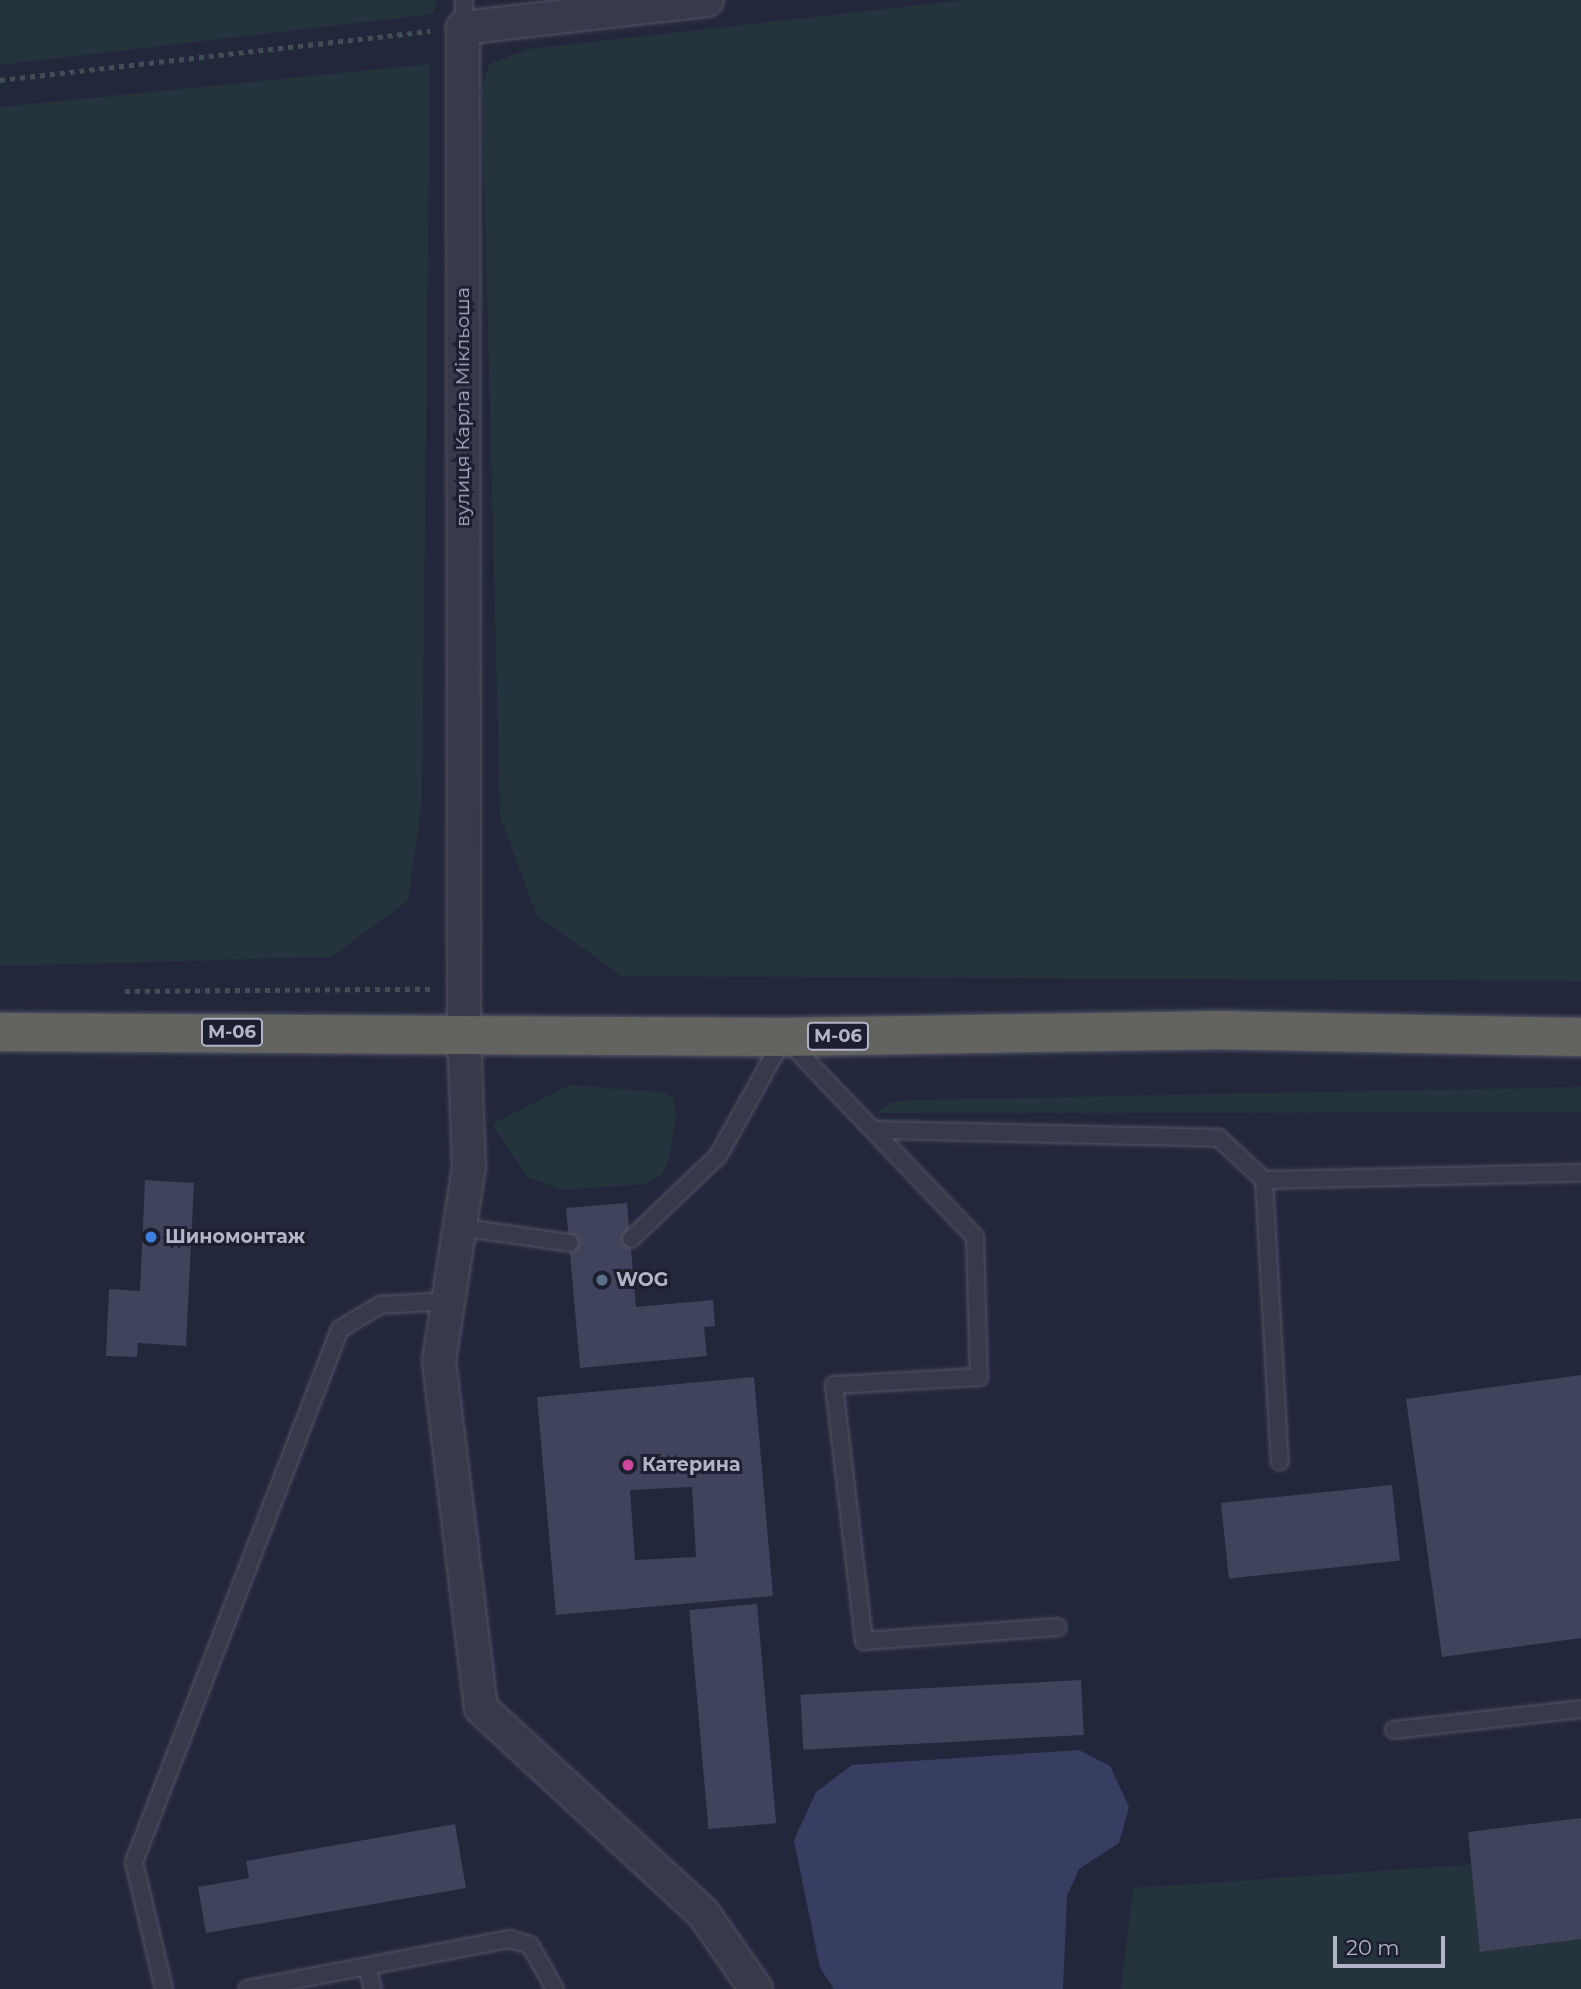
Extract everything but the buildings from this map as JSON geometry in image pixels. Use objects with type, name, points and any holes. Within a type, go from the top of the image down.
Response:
[{"type":"highway","name":"М-06","points":[[0,1032],[464,1032],[784,1037],[1213,1030],[1581,1037]]},
{"type":"street","points":[[463,14],[707,0]]},
{"type":"street","name":"вулиця Карла Мікльоша","points":[[463,14],[464,1032],[469,1167],[439,1361],[481,1708],[703,1913],[756,1989]]},
{"type":"lane","points":[[631,1239],[718,1156],[784,1037],[877,1130],[975,1237],[979,1377],[834,1385],[864,1641],[1056,1628]]},
{"type":"lane","points":[[877,1130],[1219,1138],[1264,1180],[1280,1462]]},
{"type":"lane","points":[[1264,1180],[1581,1173]]},
{"type":"lane","points":[[459,1227],[570,1243]]},
{"type":"lane","points":[[164,1989],[134,1862],[340,1329],[380,1306],[447,1301]]},
{"type":"lane","points":[[1394,1730],[1581,1709]]},
{"type":"lane","points":[[247,1989],[510,1939],[530,1945],[555,1989]]},
{"type":"lane","points":[[368,1967],[373,1989]]},
{"type":"path","points":[[0,80],[463,14]]},
{"type":"path","points":[[121,991],[464,989]]},
{"type":"shaded area","points":[[0,0],[437,0],[433,14],[0,65]]},
{"type":"shaded area","points":[[965,0],[1581,0],[1581,981],[622,976],[537,916],[500,816],[482,90],[489,64],[529,49]]},
{"type":"shaded area","points":[[430,64],[422,802],[408,901],[331,957],[0,966],[0,107]]},
{"type":"shaded area","points":[[570,1085],[661,1092],[673,1098],[676,1117],[669,1160],[660,1176],[644,1184],[563,1190],[527,1177],[492,1124]]},
{"type":"shaded area","points":[[1581,1087],[1581,1112],[875,1113],[890,1103],[912,1100]]},
{"type":"shaded area","points":[[1581,1857],[1581,1989],[1121,1989],[1133,1888]]},
{"type":"water","points":[[1079,1750],[1110,1766],[1129,1807],[1119,1843],[1079,1869],[1067,1896],[1063,1989],[834,1989],[820,1968],[794,1840],[816,1792],[852,1765]]},
{"type":"place","name":"Шиномонтаж","points":[[151,1237]]},
{"type":"place","name":"WOG","points":[[602,1280]]},
{"type":"place","name":"Катерина","points":[[628,1465]]}]
